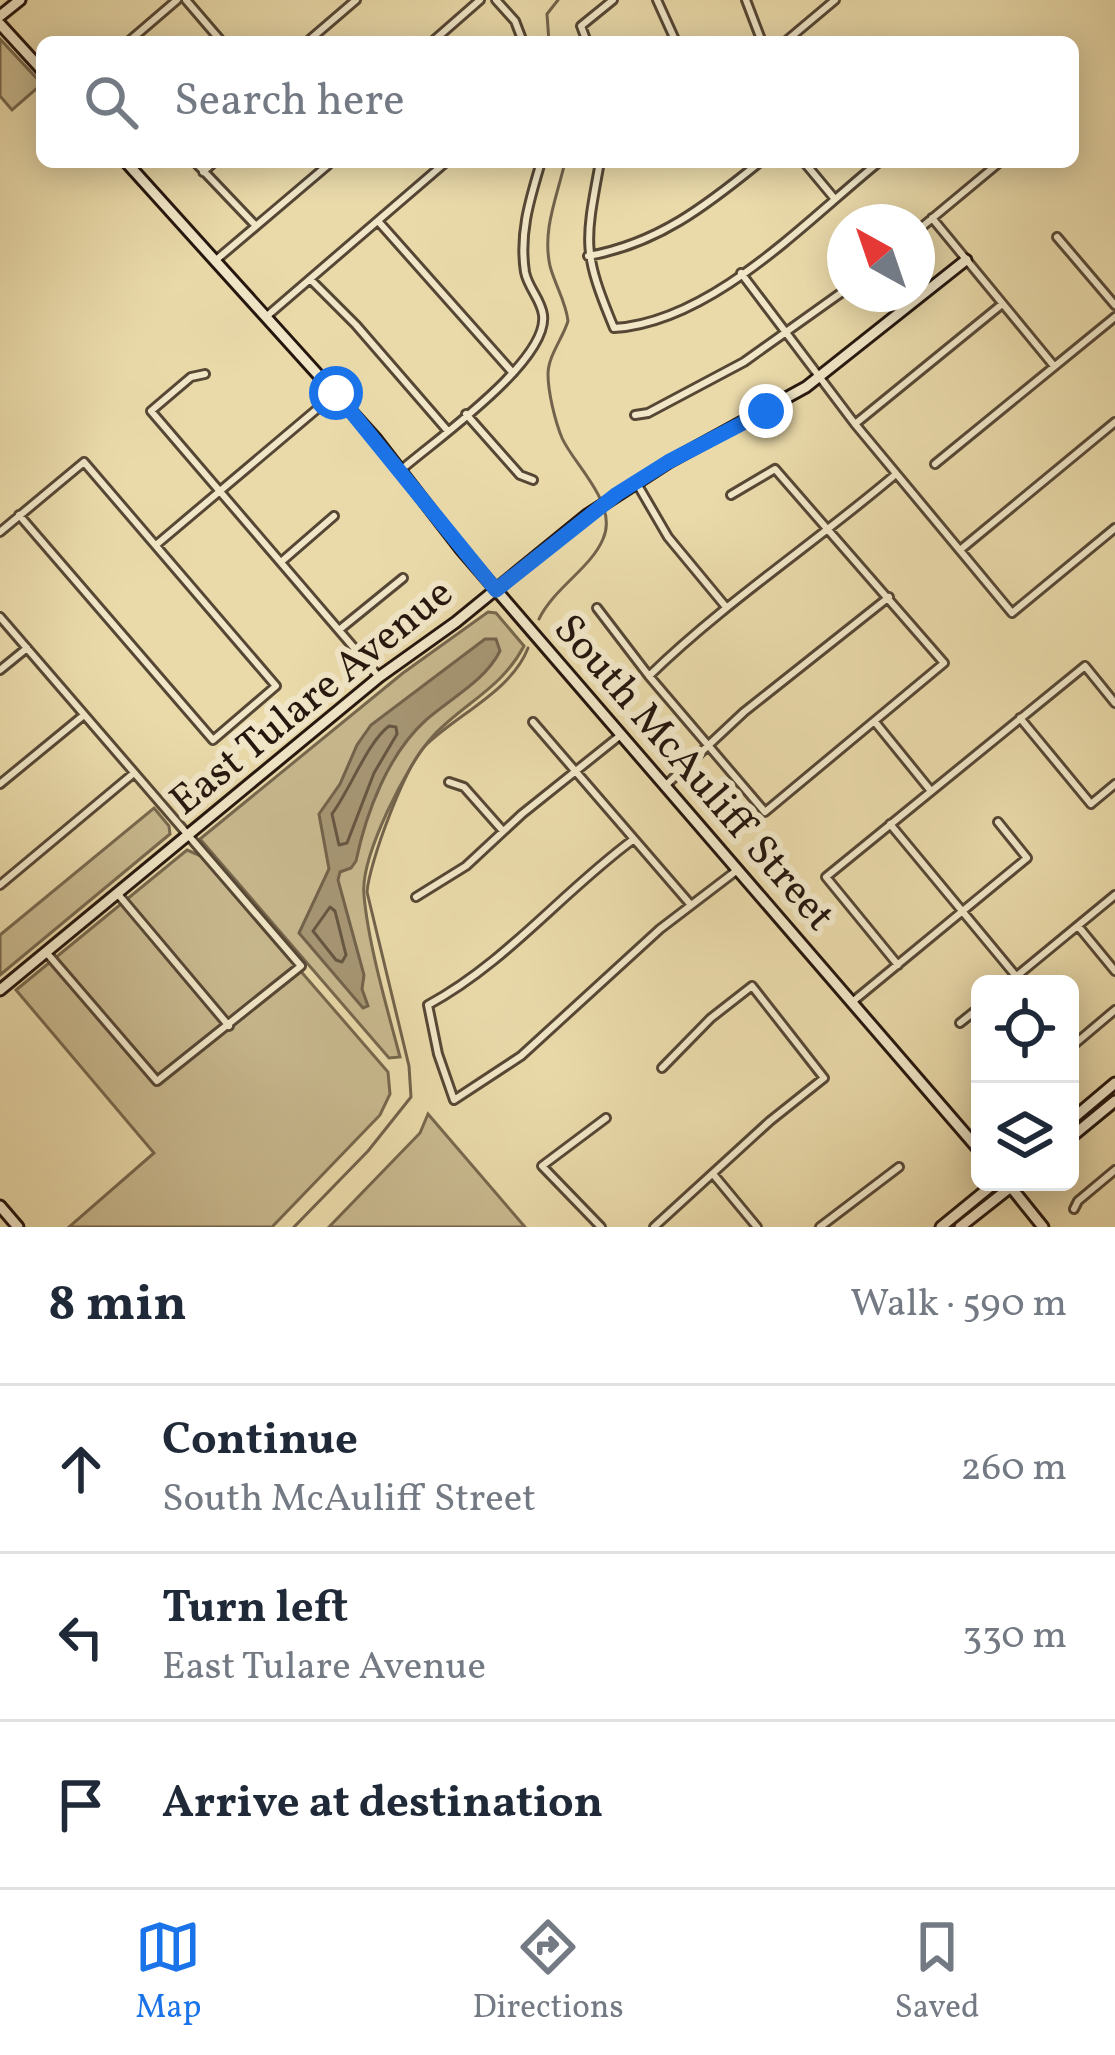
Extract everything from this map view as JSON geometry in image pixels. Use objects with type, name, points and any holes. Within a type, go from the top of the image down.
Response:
[{"type":"street","points":[[20,0],[0,20],[36,63]]},
{"type":"street","points":[[135,36],[177,0]]},
{"type":"street","points":[[187,0],[217,36]]},
{"type":"street","points":[[314,36],[356,0]]},
{"type":"street","points":[[439,36],[480,0]]},
{"type":"street","points":[[496,0],[520,36]]},
{"type":"street","points":[[585,36],[581,26],[614,0]]},
{"type":"street","points":[[657,0],[673,36]]},
{"type":"street","points":[[746,0],[760,36]]},
{"type":"street","points":[[792,36],[835,0]]},
{"type":"street","name":"South McAuliff Street","points":[[132,168],[336,393],[496,590],[971,1141]]},
{"type":"street","points":[[200,168],[256,226]]},
{"type":"street","points":[[203,172],[207,168]]},
{"type":"street","points":[[216,260],[321,168]]},
{"type":"street","points":[[267,316],[439,168]]},
{"type":"street","points":[[400,470],[513,373],[539,334],[543,321],[525,272],[524,221],[539,168]]},
{"type":"street","points":[[599,168],[586,235],[587,256],[614,328],[673,313],[740,274],[872,168]]},
{"type":"street","points":[[587,256],[641,243],[672,228],[752,168]]},
{"type":"street","points":[[809,168],[834,198]]},
{"type":"street","points":[[935,216],[993,168]]},
{"type":"street","points":[[378,221],[513,373]]},
{"type":"street","points":[[935,222],[1054,367]]},
{"type":"street","points":[[1057,237],[1115,305]]},
{"type":"street","name":"East Tulare Avenue","points":[[0,990],[379,677],[596,509],[820,377],[966,260]]},
{"type":"street","points":[[740,274],[855,424],[1012,613],[1115,528]]},
{"type":"street","points":[[310,279],[447,430]]},
{"type":"street","points":[[635,415],[709,382],[827,304]]},
{"type":"street","points":[[855,424],[1002,304]]},
{"type":"street","points":[[935,464],[1115,317]]},
{"type":"street","points":[[205,374],[191,377],[151,411],[379,677]]},
{"type":"street","points":[[156,545],[336,393]]},
{"type":"street","points":[[466,414],[520,475],[533,480]]},
{"type":"street","points":[[960,550],[1115,422]]},
{"type":"street","points":[[0,532],[20,515],[84,462],[276,686],[213,740],[20,515]]},
{"type":"street","points":[[597,608],[765,812],[944,664],[775,470],[731,495]]},
{"type":"street","points":[[649,676],[726,607],[897,473]]},
{"type":"street","points":[[636,482],[668,537],[726,607]]},
{"type":"street","points":[[281,562],[334,516]]},
{"type":"street","points":[[339,630],[403,578]]},
{"type":"street","points":[[666,785],[787,677],[889,597]]},
{"type":"street","points":[[0,617],[301,967],[157,1081],[46,952]]},
{"type":"street","points":[[0,670],[26,648]]},
{"type":"street","points":[[898,964],[826,877],[1085,666],[1115,703]]},
{"type":"street","points":[[0,784],[84,715]]},
{"type":"street","points":[[1020,718],[1091,804],[1115,784]]},
{"type":"street","points":[[533,722],[691,905]]},
{"type":"street","points":[[875,722],[931,791]]},
{"type":"street","points":[[416,897],[466,866],[622,734]]},
{"type":"street","points":[[0,885],[134,772]]},
{"type":"street","points":[[449,782],[464,788],[502,831]]},
{"type":"street","points":[[851,1003],[1027,858],[998,823]]},
{"type":"street","points":[[890,824],[1015,975]]},
{"type":"street","points":[[634,839],[490,962],[428,1005],[454,1100],[536,1045],[620,964],[738,869]]},
{"type":"street","points":[[116,893],[229,1026]]},
{"type":"street","points":[[1017,975],[1115,896]]},
{"type":"street","points":[[1078,926],[1115,971]]},
{"type":"street","points":[[655,1227],[824,1078],[752,986],[711,1018],[662,1068]]},
{"type":"street","points":[[1079,1040],[1115,1010]]},
{"type":"street","points":[[960,1023],[971,1014]]},
{"type":"street","points":[[1079,1113],[1115,1083]]},
{"type":"street","points":[[1079,1131],[1115,1101]]},
{"type":"street","points":[[601,1227],[542,1166],[606,1118]]},
{"type":"street","points":[[820,1227],[899,1167]]},
{"type":"street","points":[[1074,1209],[1115,1170]]},
{"type":"street","points":[[712,1174],[757,1227]]},
{"type":"street","points":[[941,1227],[985,1191]]},
{"type":"street","points":[[960,1227],[1003,1191]]},
{"type":"street","points":[[1016,1191],[1043,1227]]},
{"type":"street","points":[[0,1206],[18,1227]]},
{"type":"shaded area","points":[[0,39],[36,78],[36,89],[12,110],[0,96]]},
{"type":"shaded area","points":[[488,612],[496,613],[524,646],[505,673],[422,749],[387,812],[369,858],[364,895],[369,934],[400,1057],[389,1058],[200,839],[403,673]]},
{"type":"shaded area","points":[[154,808],[170,834],[0,975],[0,935]]},
{"type":"shaded area","points":[[187,850],[201,856],[388,1072],[390,1094],[380,1115],[272,1227],[69,1227],[154,1153],[16,990]]},
{"type":"shaded area","points":[[428,1114],[525,1227],[329,1227],[420,1133]]},
{"type":"water","points":[[485,639],[496,639],[500,651],[494,662],[426,720],[400,750],[373,804],[356,861],[340,872],[338,880],[364,975],[362,989],[368,1006],[363,1008],[299,933],[329,869],[319,814],[371,725]]},
{"type":"waterway","points":[[549,36],[547,14],[558,0]]},
{"type":"waterway","points":[[539,619],[597,549],[606,526],[600,499],[562,438],[549,389],[550,361],[568,321],[548,253],[564,168]]},
{"type":"waterway","points":[[294,1227],[368,1151],[411,1097],[409,1066],[367,892],[390,814],[427,744],[498,689],[528,648]]},
{"type":"route","points":[[336,393],[496,590],[617,494],[766,411]]}]
